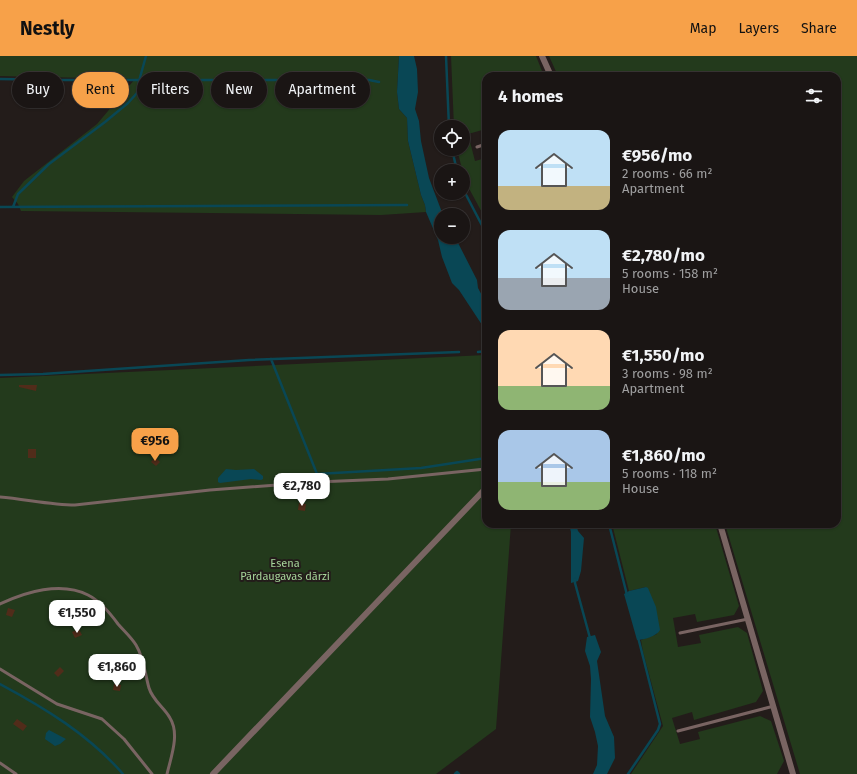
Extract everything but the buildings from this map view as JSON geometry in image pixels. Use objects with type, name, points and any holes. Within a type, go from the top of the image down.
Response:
[{"type":"street","points":[[542,56],[549,72]]},
{"type":"street","points":[[213,774],[482,492]]},
{"type":"street","points":[[721,528],[793,774]]},
{"type":"lane","points":[[477,147],[482,145]]},
{"type":"lane","points":[[0,497],[54,504],[75,505],[210,490],[317,482],[388,479],[482,469]]},
{"type":"lane","points":[[0,604],[23,595],[40,591],[70,589],[89,595],[105,608],[136,645],[153,697],[170,718],[174,729],[174,745],[167,774]]},
{"type":"lane","points":[[680,633],[748,619]]},
{"type":"lane","points":[[0,669],[57,704],[102,719],[124,739],[152,774]]},
{"type":"lane","points":[[678,731],[774,706]]},
{"type":"lane","points":[[0,763],[16,774]]},
{"type":"green space","points":[[0,56],[399,56],[397,92],[399,109],[407,118],[408,141],[426,212],[381,215],[21,211],[18,204],[12,197],[24,181],[97,124],[111,108],[129,108],[129,86],[135,79],[129,79],[129,72],[72,72],[72,78],[64,77],[64,72],[12,72],[12,76],[0,76]]},
{"type":"green space","points":[[451,56],[536,56],[542,72],[482,72],[482,130],[470,133],[470,120],[454,120]]},
{"type":"green space","points":[[549,56],[857,56],[857,774],[800,774],[726,528],[841,528],[841,72],[556,72]]},
{"type":"green space","points":[[470,142],[475,161],[482,159],[482,213],[470,190],[470,164],[461,164],[459,156],[470,156]]},
{"type":"green space","name":"Esena Pārdaugavas dārzi","points":[[482,355],[482,528],[511,528],[496,729],[436,774],[0,774],[0,378]]},
{"type":"green space","points":[[613,528],[716,528],[739,606],[734,615],[697,622],[695,614],[673,618],[678,647],[701,643],[699,635],[738,627],[747,633],[763,691],[756,702],[694,720],[692,712],[672,718],[680,744],[700,739],[698,732],[760,716],[771,721],[784,761],[777,774],[631,774],[663,726],[641,640],[657,634],[646,587],[629,591]]},
{"type":"water","points":[[399,56],[414,56],[417,69],[418,92],[415,109],[419,121],[421,141],[429,178],[434,191],[434,200],[437,200],[440,208],[434,208],[434,231],[421,195],[408,141],[407,118],[399,109],[397,92]]},
{"type":"water","points":[[439,244],[459,244],[477,280],[478,288],[482,296],[482,325],[459,290],[452,283],[442,257]]},
{"type":"water","points":[[226,469],[254,469],[263,476],[263,479],[218,482],[218,478]]},
{"type":"water","points":[[570,528],[577,528],[584,538],[581,571],[578,581],[571,583]]},
{"type":"water","points":[[646,587],[648,588],[656,607],[660,630],[650,637],[637,640],[624,594],[629,591]]},
{"type":"water","points":[[595,635],[601,652],[597,661],[605,716],[614,737],[615,758],[607,774],[593,774],[597,765],[598,746],[590,717],[591,679],[590,666],[585,651],[587,637]]},
{"type":"water","points":[[49,730],[66,739],[55,746],[45,739],[46,733]]},
{"type":"waterway","points":[[13,207],[18,194],[49,164],[105,122],[128,103],[137,93],[146,56]]},
{"type":"waterway","points":[[446,56],[449,120]]},
{"type":"waterway","points":[[0,79],[369,80],[379,82]]},
{"type":"waterway","points":[[454,156],[455,164]]},
{"type":"waterway","points":[[469,200],[482,225]]},
{"type":"waterway","points":[[0,207],[407,205]]},
{"type":"waterway","points":[[0,375],[43,374],[249,360],[459,352]]},
{"type":"waterway","points":[[478,352],[482,352]]},
{"type":"waterway","points":[[271,359],[317,474],[421,468],[482,459]]},
{"type":"waterway","points":[[610,528],[627,595]]},
{"type":"waterway","points":[[575,579],[590,638]]},
{"type":"waterway","points":[[628,774],[658,730],[660,724],[638,637]]},
{"type":"waterway","points":[[0,684],[66,723],[96,747],[123,774]]},
{"type":"waterway","points":[[455,774],[457,772],[459,774]]}]
